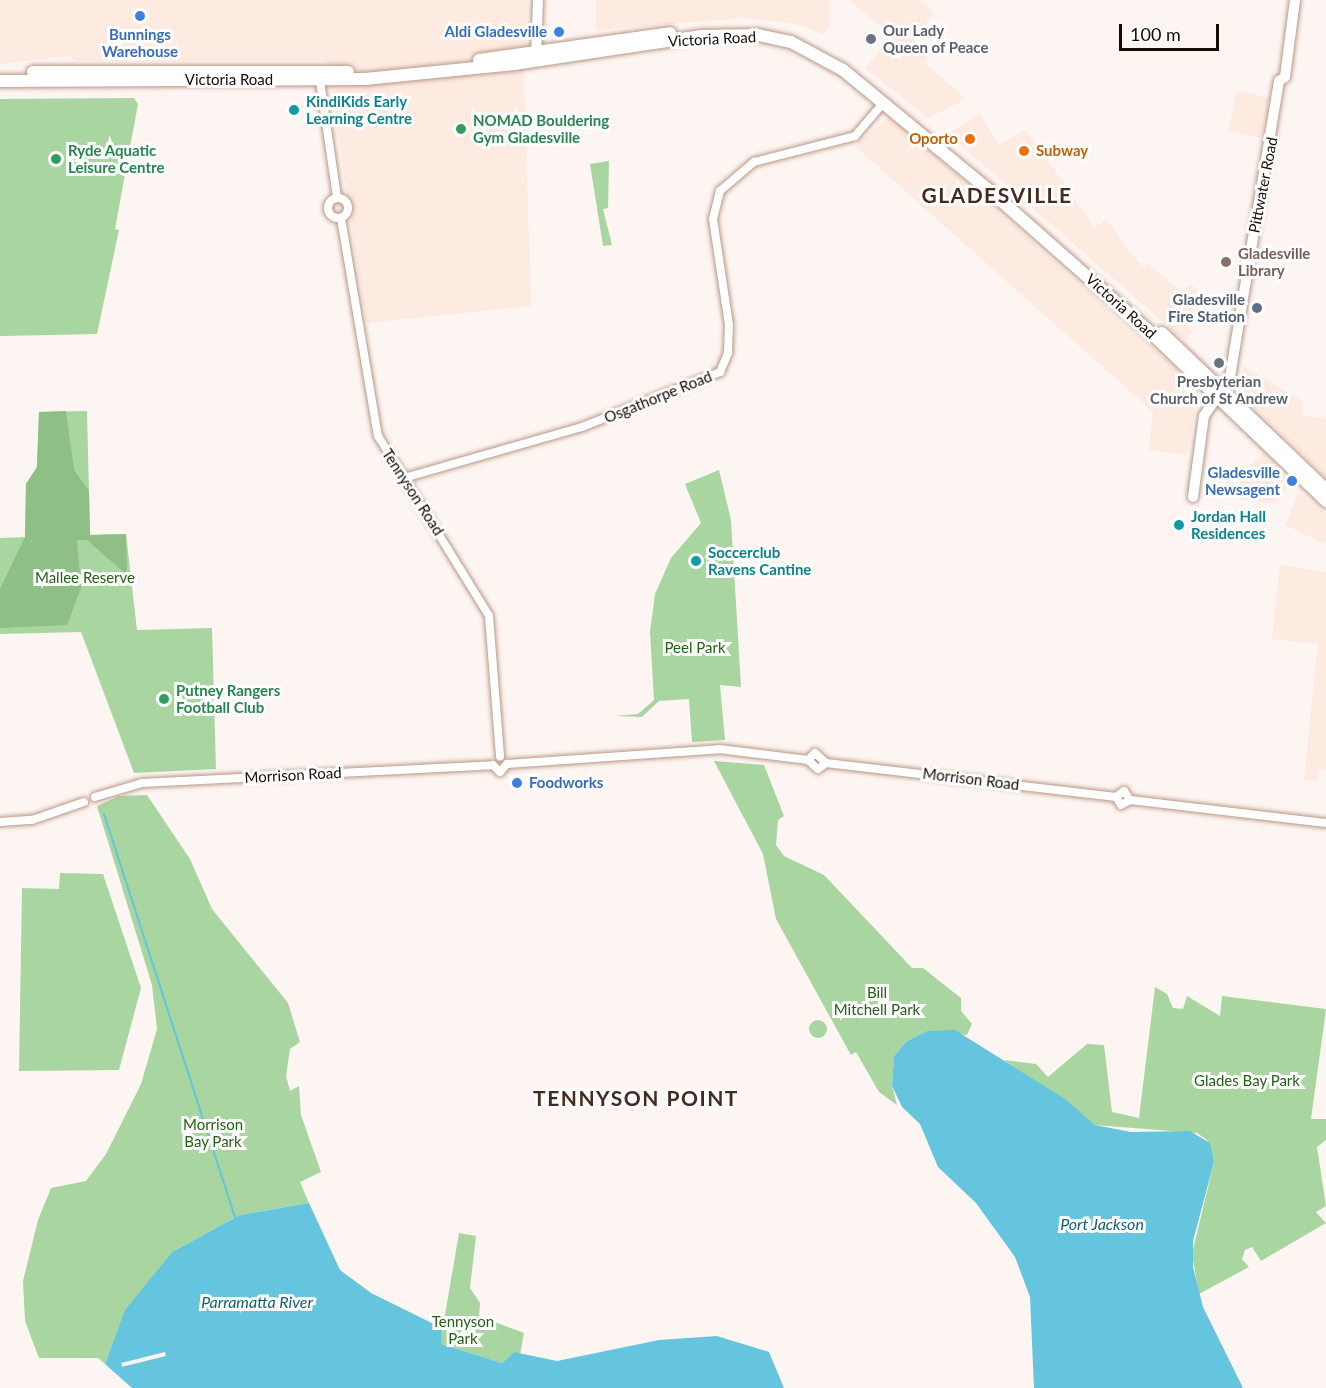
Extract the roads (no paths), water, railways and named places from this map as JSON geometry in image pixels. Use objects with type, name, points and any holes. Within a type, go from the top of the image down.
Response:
[{"type":"highway","name":"Victoria Road","points":[[535,56],[722,29],[770,31],[814,43],[900,106],[1220,391],[1326,489]]},
{"type":"highway","name":"Victoria Road","points":[[0,81],[319,76],[535,56],[702,36],[758,35],[811,49],[884,102],[1220,391],[1326,501]]},
{"type":"highway","name":"Victoria Road","points":[[0,74],[319,76]]},
{"type":"main road","points":[[535,56],[538,0]]},
{"type":"main road","name":"Pittwater Road","points":[[1193,497],[1202,424],[1230,377],[1283,82],[1295,0]]},
{"type":"street","points":[[319,76],[337,198],[349,208],[341,218],[328,209],[337,198]]},
{"type":"street","name":"Osgathorpe Road","points":[[404,478],[582,428],[720,372],[728,353],[729,325],[713,219],[720,191],[754,162],[855,136],[884,102]]},
{"type":"street","name":"Tennyson Road","points":[[341,218],[378,436],[486,607],[503,760]]},
{"type":"street","name":"Morrison Road","points":[[0,822],[32,820],[84,802],[92,805],[95,797],[132,784],[492,765],[500,772],[503,760],[719,749],[808,760],[819,769],[825,763],[1116,797],[1124,791],[1130,800],[1326,823]]},
{"type":"street","points":[[492,765],[503,760]]},
{"type":"water","name":"Port Jackson","points":[[955,1030],[1065,1099],[1095,1125],[1131,1132],[1190,1131],[1210,1143],[1214,1162],[1193,1241],[1193,1267],[1203,1307],[1243,1388],[1034,1388],[1030,1297],[1015,1257],[976,1203],[938,1167],[920,1124],[902,1107],[892,1086],[894,1056],[907,1041],[927,1031]]},
{"type":"water","name":"Parramatta River","points":[[309,1203],[340,1270],[371,1293],[442,1328],[441,1344],[502,1363],[514,1352],[557,1361],[659,1340],[717,1336],[769,1352],[784,1388],[132,1388],[105,1364],[125,1310],[172,1252],[240,1215]]},
{"type":"waterway","points":[[104,814],[235,1218]]},
{"type":"place","name":"Bunnings Warehouse","points":[[140,16]]},
{"type":"place","name":"Aldi Gladesville","points":[[559,32]]},
{"type":"place","name":"Our Lady Queen of Peace","points":[[871,39]]},
{"type":"place","name":"KindiKids Early Learning Centre","points":[[294,110]]},
{"type":"place","name":"NOMAD Bouldering Gym Gladesville","points":[[461,129]]},
{"type":"place","name":"Oporto","points":[[970,139]]},
{"type":"place","name":"Subway","points":[[1024,151]]},
{"type":"place","name":"Ryde Aquatic Leisure Centre","points":[[56,159]]},
{"type":"place","name":"Gladesville Library","points":[[1226,262]]},
{"type":"place","name":"Gladesville Fire Station","points":[[1257,308]]},
{"type":"place","name":"Presbyterian Church of St Andrew","points":[[1219,363]]},
{"type":"place","name":"Gladesville Newsagent","points":[[1292,481]]},
{"type":"place","name":"Jordan Hall Residences","points":[[1179,525]]},
{"type":"place","name":"Soccerclub Ravens Cantine","points":[[696,561]]},
{"type":"place","name":"Putney Rangers Football Club","points":[[164,699]]},
{"type":"place","name":"Foodworks","points":[[517,783]]},
{"type":"district","name":"GLADESVILLE","points":[[997,195]]},
{"type":"district","name":"TENNYSON POINT","points":[[636,1098]]},
{"type":"park label","name":"Mallee Reserve","points":[[85,578]]},
{"type":"park label","name":"Peel Park","points":[[695,648]]},
{"type":"park label","name":"Bill Mitchell Park","points":[[877,1000]]},
{"type":"park label","name":"Glades Bay Park","points":[[1247,1081]]},
{"type":"park label","name":"Morrison Bay Park","points":[[213,1132]]},
{"type":"park label","name":"Tennyson Park","points":[[463,1330]]}]
